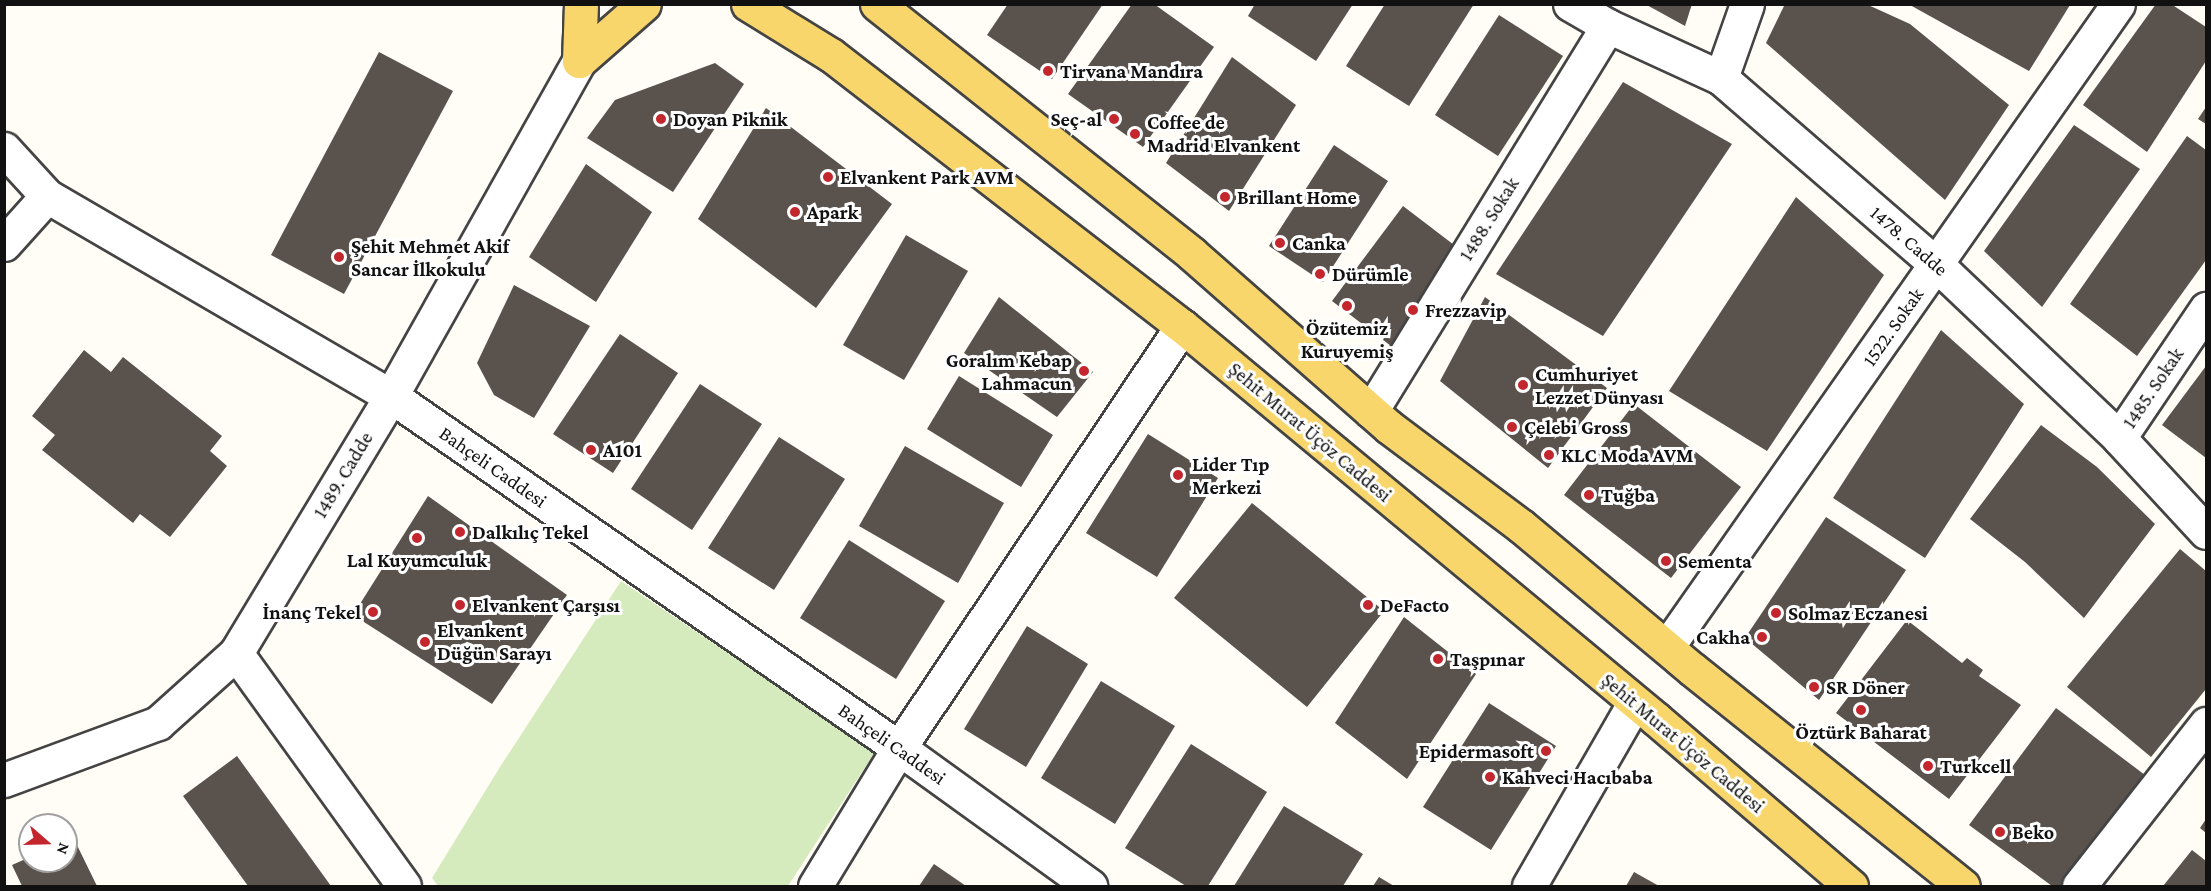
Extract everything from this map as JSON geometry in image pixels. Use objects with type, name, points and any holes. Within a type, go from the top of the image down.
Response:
[{"type":"main road","points":[[579,61],[581,4]]},
{"type":"main road","points":[[579,61],[644,4]]},
{"type":"main road","name":"Şehit Murat Üçöz Caddesi","points":[[748,4],[831,54],[1182,326],[1635,702],[1851,886]]},
{"type":"main road","points":[[877,4],[1192,254],[1371,411],[1521,526],[1963,886]]},
{"type":"street","name":"1478. Cadde","points":[[1570,4],[1608,26],[1721,78],[1937,265],[2119,438],[2206,532]]},
{"type":"street","points":[[1721,78],[1747,4]]},
{"type":"street","name":"1522. Sokak","points":[[1667,647],[2118,4]]},
{"type":"street","name":"1488. Sokak","points":[[1371,411],[1608,26]]},
{"type":"street","name":"1489. Cadde","points":[[4,780],[158,723],[236,653],[391,396],[579,61]]},
{"type":"street","name":"Bahçeli Caddesi","points":[[4,149],[48,196],[391,396],[899,748],[1090,886]]},
{"type":"street","points":[[4,244],[48,196]]},
{"type":"street","name":"1485. Sokak","points":[[2119,438],[2206,309]]},
{"type":"street","points":[[815,886],[899,748],[1182,326]]},
{"type":"street","points":[[236,653],[404,886]]},
{"type":"street","points":[[1529,886],[1635,702]]},
{"type":"street","points":[[2079,886],[2206,724]]},
{"type":"green space","points":[[621,581],[875,752],[788,886],[438,886],[432,878],[500,767]]},
{"type":"building","points":[[1008,4],[1103,4],[1052,79],[987,35]]},
{"type":"building","points":[[1132,4],[1154,4],[1214,47],[1143,147],[1068,94]]},
{"type":"building","points":[[1255,4],[1353,4],[1316,61],[1248,16]]},
{"type":"building","points":[[1385,4],[1474,4],[1409,106],[1346,66]]},
{"type":"building","points":[[1645,4],[1692,4],[1685,26]]},
{"type":"building","points":[[1785,4],[1866,4],[1910,24],[2009,105],[1945,200],[1766,43]]},
{"type":"building","points":[[2156,4],[2171,4],[2206,27],[2206,61],[2147,152],[2083,105]]},
{"type":"building","points":[[1910,5],[2070,5],[2029,71]]},
{"type":"building","points":[[1499,15],[1563,56],[1498,156],[1435,115]]},
{"type":"building","points":[[379,52],[453,91],[344,294],[271,255]]},
{"type":"building","points":[[1232,57],[1296,105],[1229,211],[1166,163]]},
{"type":"building","name":"Doyan Piknik","points":[[715,63],[744,84],[673,192],[587,138],[615,100]]},
{"type":"building","points":[[1623,82],[1732,144],[1603,336],[1496,274]]},
{"type":"building","points":[[2206,107],[2206,124],[2198,119]]},
{"type":"building","name":"Apark","points":[[766,108],[892,204],[816,308],[698,219]]},
{"type":"building","points":[[2074,125],[2140,169],[2042,307],[1984,251]]},
{"type":"building","points":[[2187,136],[2206,150],[2206,260],[2137,356],[2070,304]]},
{"type":"building","points":[[1334,145],[1388,181],[1323,282],[1269,246]]},
{"type":"building","points":[[586,164],[652,212],[596,302],[529,257]]},
{"type":"building","points":[[1796,197],[1884,275],[1767,451],[1669,391]]},
{"type":"building","points":[[1403,206],[1462,251],[1391,346],[1332,301]]},
{"type":"building","points":[[906,235],[968,271],[904,380],[843,345]]},
{"type":"building","points":[[514,285],[590,326],[534,418],[494,395],[477,363]]},
{"type":"building","points":[[999,297],[1093,372],[1057,417],[964,353]]},
{"type":"building","name":"Cumhuriyet Lezzet Dünyası","points":[[1485,297],[1607,388],[1548,468],[1440,381]]},
{"type":"building","points":[[1941,330],[2024,404],[1925,558],[1833,498]]},
{"type":"building","points":[[620,334],[678,373],[613,473],[553,434]]},
{"type":"building","points":[[84,350],[111,372],[123,357],[222,436],[210,451],[227,466],[170,537],[140,514],[133,523],[42,450],[55,435],[32,416]]},
{"type":"building","points":[[2206,366],[2206,458],[2162,425]]},
{"type":"building","points":[[959,376],[1053,435],[1021,487],[927,429]]},
{"type":"building","points":[[700,384],[762,424],[692,530],[631,489]]},
{"type":"building","points":[[1634,404],[1741,487],[1671,578],[1564,495]]},
{"type":"building","points":[[2041,425],[2097,467],[2155,524],[2084,618],[2025,562],[1970,519]]},
{"type":"building","points":[[1148,434],[1218,478],[1157,577],[1086,533]]},
{"type":"building","points":[[779,437],[845,479],[774,590],[708,548]]},
{"type":"building","points":[[905,446],[1004,503],[958,583],[859,526]]},
{"type":"building","name":"Elvankent Çarşısı","points":[[428,496],[567,595],[492,704],[353,615]]},
{"type":"building","points":[[1252,503],[1384,611],[1307,707],[1174,598]]},
{"type":"building","points":[[1826,517],[1906,570],[1819,700],[1745,638]]},
{"type":"building","points":[[849,540],[945,601],[896,679],[800,618]]},
{"type":"building","points":[[2180,549],[2206,571],[2206,689],[2151,757],[2067,687]]},
{"type":"building","points":[[1404,617],[1476,674],[1407,779],[1335,723]]},
{"type":"building","points":[[1907,620],[1962,663],[1967,658],[1983,670],[1979,676],[2021,705],[1949,799],[1836,713]]},
{"type":"building","points":[[1027,626],[1088,664],[1026,767],[964,729]]},
{"type":"building","points":[[1101,681],[1175,726],[1115,824],[1041,778]]},
{"type":"building","name":"Kahveci Hacıbaba","points":[[1489,703],[1556,746],[1491,850],[1423,807]]},
{"type":"building","points":[[2056,708],[2145,775],[2062,886],[2052,886],[1969,825]]},
{"type":"building","points":[[1191,744],[1267,792],[1208,886],[1186,886],[1125,848]]},
{"type":"building","points":[[237,756],[331,886],[248,886],[183,796]]},
{"type":"building","points":[[1284,806],[1363,854],[1343,886],[1234,886]]},
{"type":"building","points":[[2206,819],[2206,833],[2200,828]]},
{"type":"building","points":[[78,847],[97,886],[22,886],[12,865],[18,862],[18,873],[78,873]]},
{"type":"building","points":[[2192,850],[2206,861],[2206,886],[2163,886]]},
{"type":"building","points":[[934,864],[966,886],[919,886]]},
{"type":"building","points":[[1634,872],[1659,886],[1626,886]]},
{"type":"building","points":[[1379,877],[1394,886],[1373,886]]},
{"type":"place","name":"Tirvana Mandıra","points":[[1048,71]]},
{"type":"place","name":"Doyan Piknik","points":[[661,119]]},
{"type":"place","name":"Seç-al","points":[[1114,119]]},
{"type":"place","name":"Coffee de Madrid Elvankent","points":[[1135,134]]},
{"type":"place","name":"Elvankent Park AVM","points":[[828,177]]},
{"type":"place","name":"Brillant Home","points":[[1225,197]]},
{"type":"place","name":"Apark","points":[[795,212]]},
{"type":"place","name":"Canka","points":[[1280,243]]},
{"type":"place","name":"Şehit Mehmet Akif Sancar İlkokulu","points":[[339,257]]},
{"type":"place","name":"Dürümle","points":[[1320,274]]},
{"type":"place","name":"Özütemiz Kuruyemiş","points":[[1347,306]]},
{"type":"place","name":"Frezzavip","points":[[1413,310]]},
{"type":"place","name":"Goralım Kebap Lahmacun","points":[[1084,371]]},
{"type":"place","name":"Cumhuriyet Lezzet Dünyası","points":[[1523,385]]},
{"type":"place","name":"Çelebi Gross","points":[[1512,427]]},
{"type":"place","name":"A101","points":[[591,450]]},
{"type":"place","name":"KLC Moda AVM","points":[[1549,455]]},
{"type":"place","name":"Lider Tıp Merkezi","points":[[1178,475]]},
{"type":"place","name":"Tuğba","points":[[1589,495]]},
{"type":"place","name":"Dalkılıç Tekel","points":[[460,532]]},
{"type":"place","name":"Lal Kuyumculuk","points":[[417,538]]},
{"type":"place","name":"Sementa","points":[[1666,561]]},
{"type":"place","name":"Elvankent Çarşısı","points":[[460,605]]},
{"type":"place","name":"DeFacto","points":[[1368,605]]},
{"type":"place","name":"İnanç Tekel","points":[[373,612]]},
{"type":"place","name":"Solmaz Eczanesi","points":[[1776,613]]},
{"type":"place","name":"Cakha","points":[[1762,637]]},
{"type":"place","name":"Elvankent Düğün Sarayı","points":[[425,642]]},
{"type":"place","name":"Taşpınar","points":[[1438,659]]},
{"type":"place","name":"SR Döner","points":[[1814,687]]},
{"type":"place","name":"Öztürk Baharat","points":[[1861,710]]},
{"type":"place","name":"Epidermasoft","points":[[1546,751]]},
{"type":"place","name":"Turkcell","points":[[1928,766]]},
{"type":"place","name":"Kahveci Hacıbaba","points":[[1490,777]]},
{"type":"place","name":"Beko","points":[[2000,832]]}]
